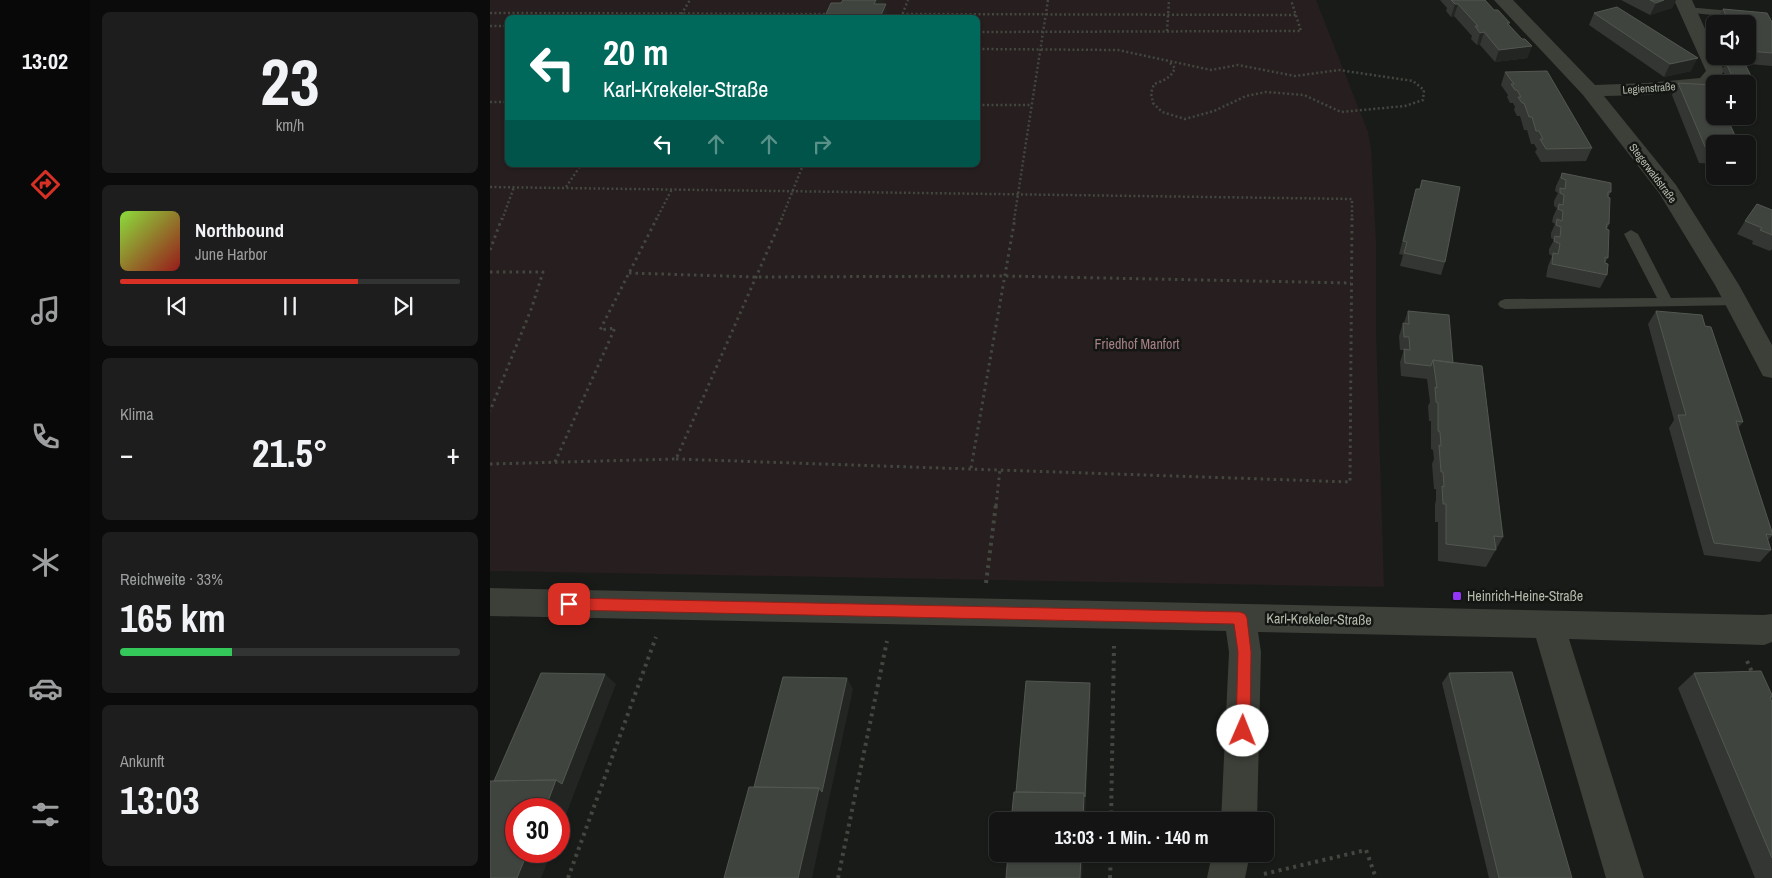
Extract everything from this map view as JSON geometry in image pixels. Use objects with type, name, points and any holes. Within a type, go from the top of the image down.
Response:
[{"type":"street","name":"Stegerwaldstraße","points":[[1503,0],[1590,90],[1668,190],[1736,302],[1772,369]]},
{"type":"street","name":"Legienstraße","points":[[1590,90],[1647,89],[1706,82],[1715,71],[1685,5]]},
{"type":"street","name":"Karl-Krekeler-Straße","points":[[490,602],[1764,630],[1772,628]]},
{"type":"street","points":[[1240,618],[1244,652],[1240,812]]},
{"type":"street","points":[[1548,624],[1625,878]]},
{"type":"lane","points":[[1685,5],[1743,15]]},
{"type":"lane","points":[[1631,234],[1666,302]]},
{"type":"lane","points":[[1505,304],[1736,302]]},
{"type":"path","points":[[681,14],[690,0]]},
{"type":"path","points":[[902,15],[908,0]]},
{"type":"path","points":[[971,468],[1019,194],[1048,0]]},
{"type":"path","points":[[1167,31],[1169,0]]},
{"type":"path","points":[[980,32],[1301,31],[1291,0]]},
{"type":"path","points":[[490,13],[827,14],[830,7]]},
{"type":"path","points":[[980,15],[1296,15]]},
{"type":"path","points":[[490,26],[505,26]]},
{"type":"path","points":[[980,49],[1118,50],[1170,63],[1211,70],[1238,65],[1295,76],[1338,70],[1413,81],[1424,90],[1424,100],[1405,106],[1341,112],[1304,95],[1266,92],[1246,96],[1214,111],[1185,119],[1162,112],[1154,103],[1151,93],[1154,84],[1168,79],[1174,71],[1175,68],[1170,63]]},
{"type":"path","points":[[490,102],[505,102]]},
{"type":"path","points":[[980,105],[1032,105]]},
{"type":"path","points":[[566,188],[580,167]]},
{"type":"path","points":[[676,459],[794,191],[802,167]]},
{"type":"path","points":[[490,187],[1352,198],[1350,482],[676,459],[490,464]]},
{"type":"path","points":[[490,250],[514,187]]},
{"type":"path","points":[[555,462],[615,328],[600,330],[672,190]]},
{"type":"path","points":[[490,272],[543,272],[532,307],[490,411]]},
{"type":"path","points":[[629,273],[756,277],[1005,276],[1351,283]]},
{"type":"path","points":[[982,613],[1000,470]]},
{"type":"path","points":[[568,878],[668,606]]},
{"type":"path","points":[[838,878],[893,611]]},
{"type":"path","points":[[1111,812],[1114,616]]},
{"type":"path","points":[[1732,629],[1756,681]]},
{"type":"path","points":[[1229,866],[1260,875],[1366,850],[1376,878]]},
{"type":"path","points":[[1110,878],[1111,862]]},
{"type":"green space","name":"Friedhof Manfort","points":[[490,0],[1316,0],[1368,132],[1371,148],[1376,242],[1376,332],[1384,587],[490,571]]},
{"type":"building","points":[[843,0],[876,0],[874,4],[886,4],[881,15],[826,14],[831,3],[841,3]]},
{"type":"building","points":[[1451,0],[1485,0],[1494,10],[1498,10],[1522,39],[1525,39],[1532,46],[1499,50],[1484,32],[1480,33],[1475,26],[1478,26],[1458,4]]},
{"type":"building","points":[[1650,0],[1664,0],[1656,3]]},
{"type":"building","points":[[1617,7],[1698,58],[1670,64],[1594,13]]},
{"type":"building","points":[[1723,9],[1767,13],[1772,22],[1772,53],[1756,52],[1756,15],[1726,15]]},
{"type":"building","points":[[1727,65],[1746,65],[1750,75],[1732,75]]},
{"type":"building","points":[[1547,71],[1592,148],[1546,149],[1540,139],[1543,139],[1539,131],[1536,131],[1532,117],[1529,117],[1524,103],[1518,97],[1521,97],[1505,72]]},
{"type":"building","points":[[1678,83],[1706,85],[1706,125],[1730,125],[1735,135],[1706,135],[1706,149]]},
{"type":"building","points":[[1562,173],[1611,183],[1611,192],[1608,192],[1608,197],[1610,198],[1609,224],[1607,224],[1606,229],[1609,230],[1608,258],[1605,257],[1605,263],[1608,264],[1607,275],[1552,264],[1553,253],[1558,254],[1560,244],[1554,241],[1555,236],[1560,237],[1561,227],[1556,225],[1557,219],[1562,221],[1563,211],[1558,209],[1559,204],[1563,205],[1564,195],[1560,193],[1560,188],[1565,189],[1566,180],[1561,178]]},
{"type":"building","points":[[1422,180],[1460,187],[1445,262],[1404,253],[1407,242],[1403,241],[1416,189],[1420,189]]},
{"type":"building","points":[[1757,204],[1772,210],[1772,235],[1760,230],[1762,228],[1745,221]]},
{"type":"building","points":[[1408,311],[1449,315],[1453,363],[1433,360],[1431,366],[1405,363],[1404,349],[1410,350],[1409,337],[1404,337],[1403,323],[1409,324]]},
{"type":"building","points":[[1656,311],[1702,315],[1705,326],[1711,327],[1743,422],[1736,421],[1772,532],[1772,535],[1766,534],[1771,550],[1714,543],[1678,415],[1686,415]]},
{"type":"building","points":[[1433,360],[1482,366],[1503,537],[1494,536],[1496,550],[1446,544],[1446,504],[1443,504],[1443,472],[1441,472],[1438,403],[1436,402],[1435,387],[1437,388]]},
{"type":"building","points":[[1761,671],[1772,695],[1770,697],[1772,702],[1772,858],[1694,673]]},
{"type":"building","points":[[1512,672],[1572,878],[1499,878],[1449,673]]},
{"type":"building","points":[[541,673],[605,674],[562,784],[556,780],[494,781]]},
{"type":"building","points":[[783,677],[847,678],[822,792],[819,788],[754,787]]},
{"type":"building","points":[[1026,681],[1090,683],[1085,797],[1084,793],[1016,792]]},
{"type":"building","points":[[556,780],[549,798],[505,798],[505,863],[523,863],[517,878],[490,878],[490,781]]},
{"type":"building","points":[[749,787],[819,788],[798,878],[724,878]]},
{"type":"building","points":[[1014,792],[1084,793],[1083,812],[1012,812]]},
{"type":"building","points":[[1007,862],[1081,862],[1080,878],[1006,878]]},
{"type":"place","name":"Heinrich-Heine-Straße","points":[[1457,596]]},
{"type":"route","points":[[569,604],[1240,618],[1244,652],[1243,731]]}]
